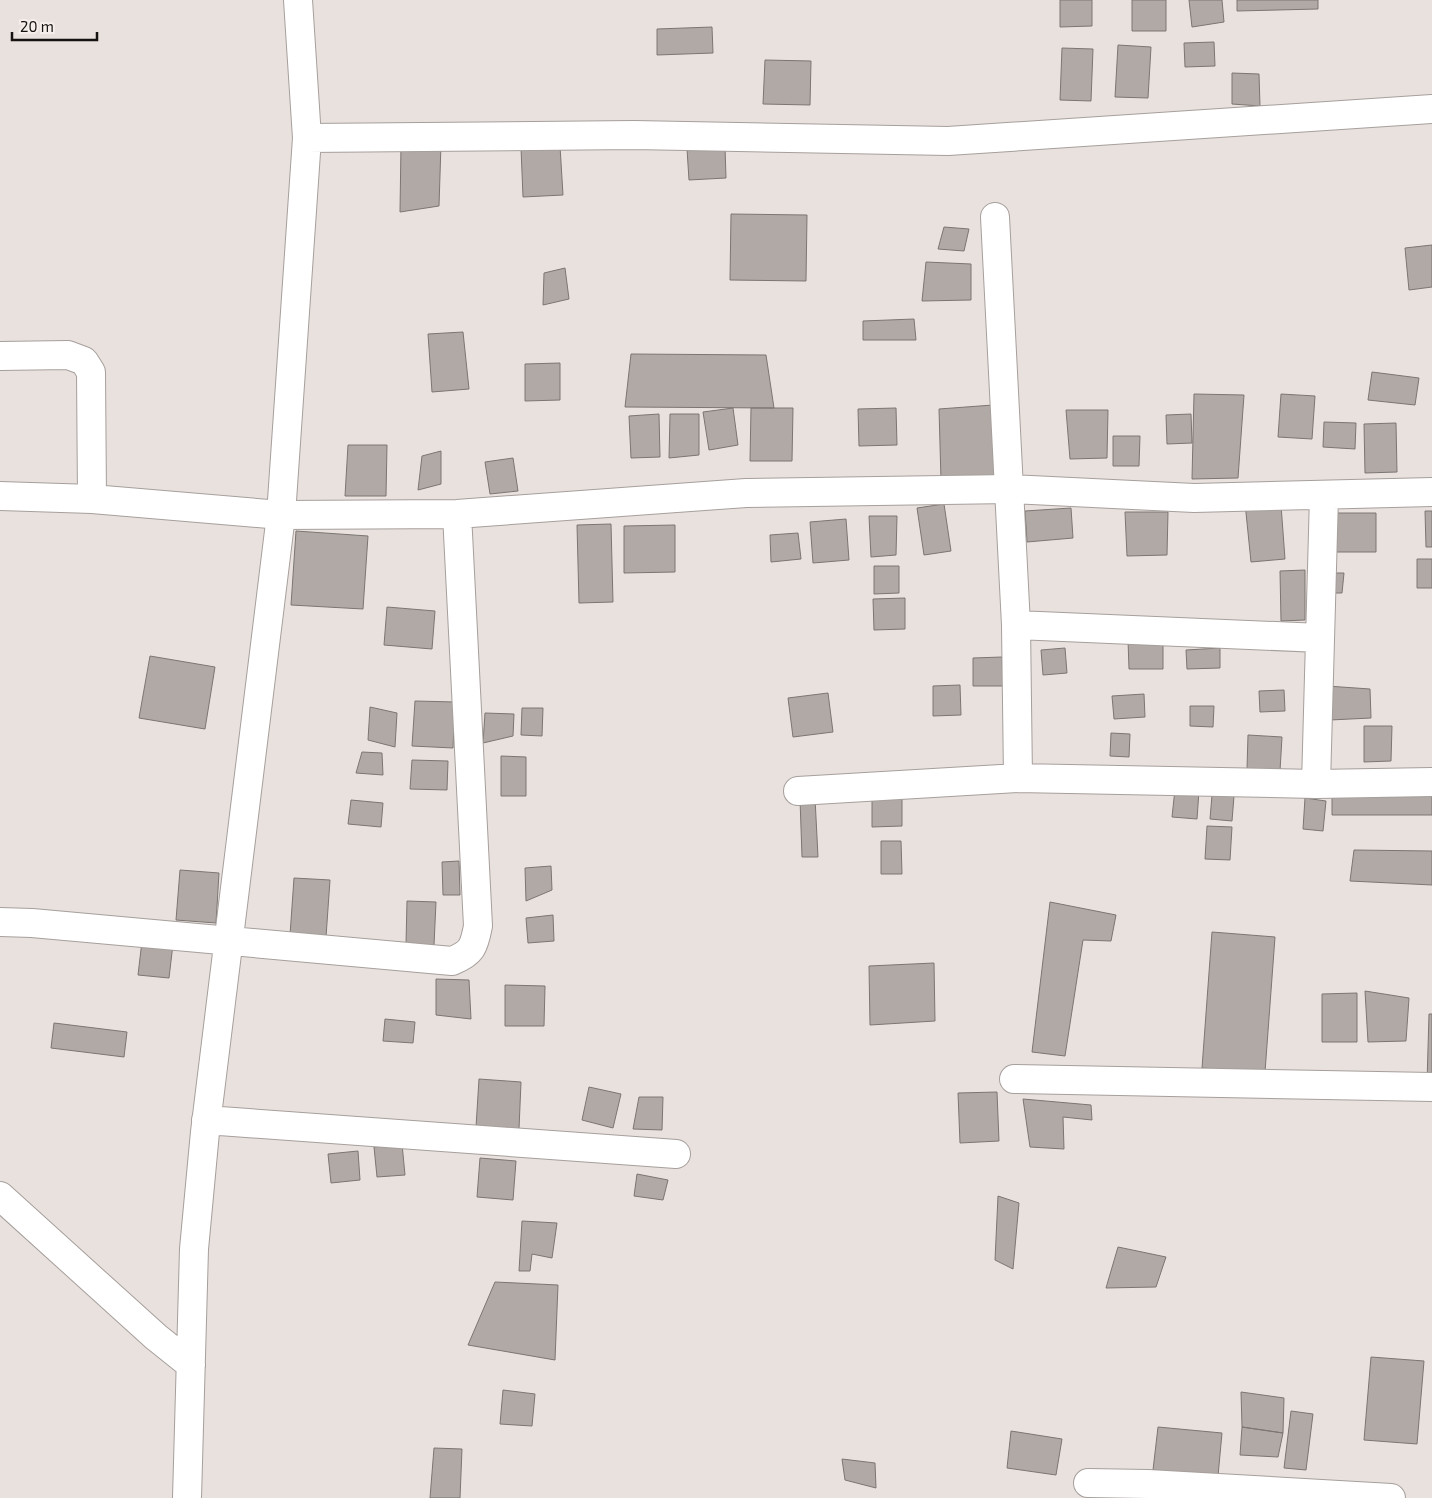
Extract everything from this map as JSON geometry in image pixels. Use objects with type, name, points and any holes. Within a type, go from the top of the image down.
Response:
[{"type":"street","points":[[187,1498],[194,1249],[206,1120],[280,515],[307,138],[298,0]]},
{"type":"street","points":[[307,138],[634,135],[948,141],[1432,108]]},
{"type":"street","points":[[995,217],[1016,625],[1018,778]]},
{"type":"street","points":[[0,356],[68,355],[84,361],[91,372],[92,499]]},
{"type":"street","points":[[0,496],[92,499],[280,515],[456,514],[746,494],[1010,489],[1194,498],[1432,492]]},
{"type":"street","points":[[1316,784],[1324,496]]},
{"type":"street","points":[[0,922],[32,922],[452,961],[468,955],[476,940],[478,926],[456,514]]},
{"type":"street","points":[[1016,625],[1320,638]]},
{"type":"street","points":[[798,791],[1018,778],[1316,784],[1432,782]]},
{"type":"street","points":[[1014,1079],[1432,1087]]},
{"type":"street","points":[[206,1120],[676,1154]]},
{"type":"street","points":[[0,1196],[156,1337],[191,1365]]},
{"type":"street","points":[[1088,1484],[1148,1484],[1391,1498]]},
{"type":"building","points":[[1060,0],[1092,0],[1092,26],[1060,27]]},
{"type":"building","points":[[1132,0],[1166,0],[1166,31],[1132,31]]},
{"type":"building","points":[[1189,0],[1222,0],[1224,22],[1192,27]]},
{"type":"building","points":[[1237,0],[1318,0],[1318,9],[1237,11]]},
{"type":"building","points":[[712,27],[713,53],[657,55],[657,29]]},
{"type":"building","points":[[1214,42],[1215,66],[1185,67],[1184,43]]},
{"type":"building","points":[[1118,45],[1151,47],[1148,98],[1115,97]]},
{"type":"building","points":[[1062,48],[1093,49],[1091,101],[1060,100]]},
{"type":"building","points":[[765,60],[811,61],[810,105],[763,104]]},
{"type":"building","points":[[1232,73],[1259,74],[1260,106],[1232,104]]},
{"type":"building","points":[[401,144],[441,144],[439,206],[400,212]]},
{"type":"building","points":[[560,146],[563,195],[523,197],[521,148]]},
{"type":"building","points":[[725,147],[726,178],[689,180],[687,149]]},
{"type":"building","points":[[731,214],[807,215],[806,281],[730,280]]},
{"type":"building","points":[[944,227],[969,229],[964,251],[938,249]]},
{"type":"building","points":[[1432,245],[1432,287],[1409,290],[1405,248]]},
{"type":"building","points":[[926,262],[971,264],[971,300],[922,301]]},
{"type":"building","points":[[565,268],[569,299],[543,305],[544,273]]},
{"type":"building","points":[[914,319],[916,340],[863,340],[863,321]]},
{"type":"building","points":[[463,332],[469,389],[432,392],[428,334]]},
{"type":"building","points":[[631,354],[766,355],[774,408],[625,407]]},
{"type":"building","points":[[560,363],[560,400],[525,401],[525,364]]},
{"type":"building","points":[[1372,372],[1419,378],[1415,405],[1368,400]]},
{"type":"building","points":[[1194,394],[1244,395],[1238,478],[1192,479]]},
{"type":"building","points":[[1281,394],[1315,396],[1312,439],[1278,437]]},
{"type":"building","points":[[993,405],[999,478],[941,480],[939,409]]},
{"type":"building","points":[[733,408],[738,445],[709,450],[703,412]]},
{"type":"building","points":[[751,408],[793,408],[792,461],[750,461]]},
{"type":"building","points":[[896,408],[897,445],[859,446],[858,409]]},
{"type":"building","points":[[1066,410],[1108,410],[1107,458],[1070,459]]},
{"type":"building","points":[[659,414],[660,457],[631,458],[629,416]]},
{"type":"building","points":[[670,414],[699,414],[699,455],[669,458]]},
{"type":"building","points":[[1191,414],[1192,443],[1167,444],[1166,415]]},
{"type":"building","points":[[1324,422],[1356,423],[1355,449],[1323,447]]},
{"type":"building","points":[[1396,423],[1397,472],[1365,473],[1364,424]]},
{"type":"building","points":[[1113,436],[1140,436],[1139,466],[1113,466]]},
{"type":"building","points":[[348,445],[387,445],[386,496],[345,496]]},
{"type":"building","points":[[441,451],[441,484],[418,490],[422,456]]},
{"type":"building","points":[[513,458],[518,491],[490,494],[485,462]]},
{"type":"building","points":[[1245,503],[1281,505],[1285,559],[1251,562]]},
{"type":"building","points":[[944,504],[951,551],[924,555],[917,508]]},
{"type":"building","points":[[1071,508],[1073,538],[1027,542],[1025,511]]},
{"type":"building","points":[[1425,511],[1432,511],[1432,547],[1426,547]]},
{"type":"building","points":[[1125,512],[1168,512],[1167,555],[1127,556]]},
{"type":"building","points":[[1336,513],[1376,513],[1376,552],[1335,552]]},
{"type":"building","points":[[869,516],[897,516],[896,555],[871,557]]},
{"type":"building","points":[[846,519],[849,560],[813,563],[810,522]]},
{"type":"building","points":[[611,524],[613,602],[579,603],[577,525]]},
{"type":"building","points":[[675,525],[675,572],[624,573],[624,526]]},
{"type":"building","points":[[296,531],[368,536],[363,609],[291,605]]},
{"type":"building","points":[[798,533],[801,559],[771,562],[770,535]]},
{"type":"building","points":[[1417,559],[1432,559],[1432,588],[1417,588]]},
{"type":"building","points":[[874,566],[899,566],[899,593],[874,594]]},
{"type":"building","points":[[1305,570],[1305,620],[1281,621],[1280,571]]},
{"type":"building","points":[[1329,573],[1344,573],[1342,593],[1329,593]]},
{"type":"building","points":[[905,598],[905,629],[874,630],[873,599]]},
{"type":"building","points":[[387,607],[435,611],[432,649],[384,645]]},
{"type":"building","points":[[1128,640],[1163,644],[1163,669],[1129,669]]},
{"type":"building","points":[[1065,648],[1067,673],[1043,675],[1041,650]]},
{"type":"building","points":[[1220,648],[1220,668],[1187,669],[1186,650]]},
{"type":"building","points":[[150,656],[215,667],[205,729],[139,718]]},
{"type":"building","points":[[1002,657],[1003,686],[973,686],[973,658]]},
{"type":"building","points":[[960,685],[961,715],[933,716],[933,686]]},
{"type":"building","points":[[1327,686],[1370,689],[1371,718],[1330,720]]},
{"type":"building","points":[[1284,690],[1285,711],[1260,712],[1259,691]]},
{"type":"building","points":[[828,693],[833,732],[793,737],[788,698]]},
{"type":"building","points":[[1144,694],[1145,717],[1114,719],[1112,696]]},
{"type":"building","points":[[415,701],[455,702],[453,748],[412,746]]},
{"type":"building","points":[[1190,706],[1214,706],[1213,727],[1190,726]]},
{"type":"building","points":[[370,707],[397,713],[395,747],[368,740]]},
{"type":"building","points":[[522,708],[543,708],[542,736],[521,735]]},
{"type":"building","points":[[485,713],[514,714],[513,736],[483,743]]},
{"type":"building","points":[[1364,726],[1392,726],[1391,761],[1364,762]]},
{"type":"building","points":[[1111,733],[1130,734],[1129,757],[1110,756]]},
{"type":"building","points":[[1248,735],[1282,737],[1280,771],[1247,769]]},
{"type":"building","points":[[362,752],[382,753],[383,775],[356,773]]},
{"type":"building","points":[[501,756],[526,757],[526,796],[501,796]]},
{"type":"building","points":[[412,760],[448,761],[447,790],[410,789]]},
{"type":"building","points":[[1175,789],[1199,791],[1197,819],[1172,817]]},
{"type":"building","points":[[1332,792],[1432,793],[1432,815],[1332,815]]},
{"type":"building","points":[[872,795],[902,795],[902,826],[872,827]]},
{"type":"building","points":[[1212,795],[1234,796],[1232,821],[1210,819]]},
{"type":"building","points":[[815,798],[818,857],[802,857],[800,799]]},
{"type":"building","points":[[1305,798],[1326,801],[1323,831],[1303,829]]},
{"type":"building","points":[[351,800],[383,803],[381,827],[348,824]]},
{"type":"building","points":[[1207,826],[1232,827],[1230,860],[1205,859]]},
{"type":"building","points":[[881,841],[901,841],[902,874],[881,874]]},
{"type":"building","points":[[1354,850],[1432,851],[1432,885],[1350,881]]},
{"type":"building","points":[[459,861],[460,895],[443,895],[442,862]]},
{"type":"building","points":[[551,866],[552,890],[526,901],[525,868]]},
{"type":"building","points":[[180,870],[219,873],[216,923],[176,920]]},
{"type":"building","points":[[294,878],[330,880],[326,937],[290,935]]},
{"type":"building","points":[[407,901],[436,902],[434,945],[406,944]]},
{"type":"building","points":[[1050,902],[1116,915],[1111,941],[1083,940],[1065,1056],[1032,1052]]},
{"type":"building","points":[[553,915],[554,941],[528,943],[526,918]]},
{"type":"building","points":[[1212,932],[1275,937],[1265,1072],[1202,1068]]},
{"type":"building","points":[[142,941],[173,944],[169,978],[138,975]]},
{"type":"building","points":[[934,963],[935,1021],[870,1025],[869,966]]},
{"type":"building","points":[[436,979],[469,980],[471,1019],[436,1015]]},
{"type":"building","points":[[505,985],[545,986],[544,1026],[505,1026]]},
{"type":"building","points":[[1365,991],[1409,998],[1406,1041],[1368,1042]]},
{"type":"building","points":[[1357,993],[1357,1042],[1322,1042],[1322,994]]},
{"type":"building","points":[[1429,1014],[1432,1014],[1432,1083],[1427,1083]]},
{"type":"building","points":[[385,1019],[415,1022],[413,1043],[383,1041]]},
{"type":"building","points":[[54,1023],[127,1032],[124,1057],[51,1048]]},
{"type":"building","points":[[479,1079],[521,1082],[519,1129],[476,1127]]},
{"type":"building","points":[[589,1087],[621,1094],[613,1128],[582,1120]]},
{"type":"building","points":[[997,1092],[999,1141],[960,1143],[958,1093]]},
{"type":"building","points":[[639,1097],[663,1097],[662,1130],[633,1129]]},
{"type":"building","points":[[1023,1099],[1091,1105],[1092,1120],[1063,1117],[1064,1149],[1030,1147]]},
{"type":"building","points":[[402,1144],[405,1175],[377,1177],[374,1147]]},
{"type":"building","points":[[358,1151],[360,1180],[331,1183],[328,1154]]},
{"type":"building","points":[[480,1158],[516,1161],[513,1200],[477,1197]]},
{"type":"building","points":[[637,1174],[668,1180],[663,1200],[634,1196]]},
{"type":"building","points":[[998,1196],[1019,1203],[1013,1269],[995,1260]]},
{"type":"building","points":[[522,1221],[557,1223],[552,1258],[532,1254],[530,1271],[519,1271]]},
{"type":"building","points":[[1118,1247],[1166,1257],[1156,1287],[1106,1288]]},
{"type":"building","points":[[495,1282],[558,1285],[555,1360],[468,1345]]},
{"type":"building","points":[[1371,1357],[1424,1361],[1417,1444],[1364,1440]]},
{"type":"building","points":[[503,1390],[535,1394],[532,1426],[500,1424]]},
{"type":"building","points":[[1241,1392],[1284,1398],[1283,1433],[1242,1427]]},
{"type":"building","points":[[1291,1411],[1313,1414],[1306,1470],[1284,1468]]},
{"type":"building","points":[[1158,1427],[1222,1433],[1218,1476],[1153,1470]]},
{"type":"building","points":[[1242,1427],[1283,1433],[1278,1457],[1240,1455]]},
{"type":"building","points":[[1011,1431],[1062,1439],[1056,1475],[1007,1468]]},
{"type":"building","points":[[434,1448],[462,1449],[460,1498],[430,1498]]},
{"type":"building","points":[[842,1459],[875,1463],[876,1488],[845,1480]]}]
